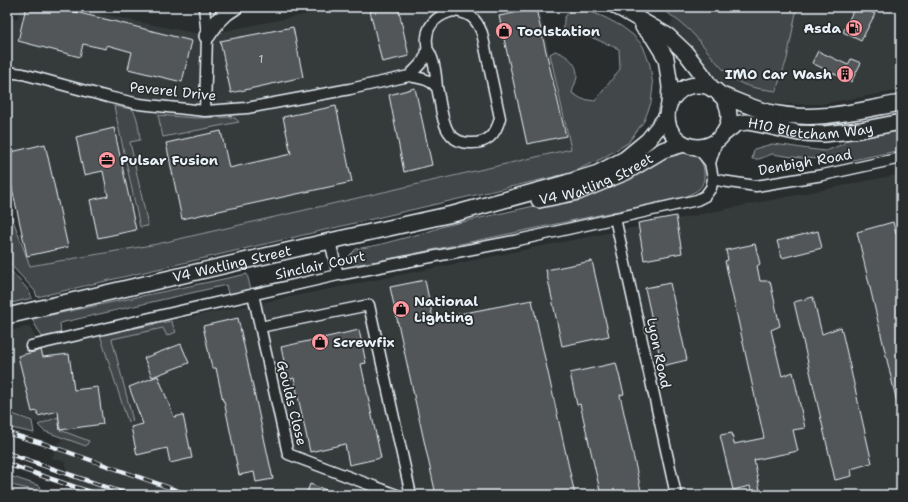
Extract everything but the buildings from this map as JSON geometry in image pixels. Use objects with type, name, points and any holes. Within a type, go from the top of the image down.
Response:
[{"type":"street","points":[[204,7],[207,36],[205,111]]},
{"type":"street","points":[[207,36],[216,22],[227,11],[235,7]]},
{"type":"street","points":[[620,8],[668,36],[685,52],[726,103],[728,124],[720,137],[710,163]]},
{"type":"street","points":[[615,218],[697,200],[705,196],[711,188],[713,179],[710,163],[702,153],[675,137],[669,127],[668,110],[670,87],[666,58],[653,37],[620,8]]},
{"type":"street","points":[[454,11],[464,12],[473,18],[478,24],[482,33],[500,118],[498,128],[485,141],[464,143],[451,136],[446,129],[437,88],[436,76],[431,55],[428,50],[427,37],[430,26],[436,19],[445,13],[454,11]]},
{"type":"street","points":[[409,76],[421,64],[428,50]]},
{"type":"street","name":"Peverel Drive","points":[[7,72],[23,74],[110,98],[139,104],[205,111],[247,108],[350,89],[409,76],[427,80],[437,88]]},
{"type":"street","points":[[668,110],[675,95],[683,89],[692,86],[703,86],[716,91]]},
{"type":"street","name":"H10 Bletcham Way","points":[[716,91],[748,106],[768,112],[799,116],[823,116],[855,112],[901,103]]},
{"type":"street","name":"H10 Bletcham Way","points":[[758,109],[833,108],[901,93]]},
{"type":"street","name":"V4 Watling Street","points":[[7,316],[457,213],[566,183],[598,173],[625,159],[648,140],[668,110]]},
{"type":"street","name":"H10 Bletcham Way","points":[[720,137],[736,124],[747,122],[800,133],[824,134],[860,130],[901,122]]},
{"type":"street","points":[[689,146],[706,146],[720,137]]},
{"type":"street","name":"V4 Watling Street","points":[[457,213],[513,205],[578,192],[626,172],[663,150],[689,146]]},
{"type":"street","name":"Denbigh Road","points":[[713,179],[756,186],[901,158]]},
{"type":"street","name":"Sinclair Court","points":[[32,346],[338,275],[514,241],[615,218]]},
{"type":"street","name":"Lyon Road","points":[[615,218],[676,495]]},
{"type":"street","points":[[330,241],[338,275]]},
{"type":"street","name":"Goulds Close","points":[[253,294],[288,454],[397,495]]},
{"type":"street","points":[[260,327],[369,305],[411,495]]},
{"type":"shaded area","points":[[21,7],[72,7],[205,35],[313,13],[353,7],[539,7],[571,149],[157,244],[30,266],[7,165],[7,16],[17,20]]},
{"type":"shaded area","points":[[659,7],[797,7],[787,59],[776,91],[746,85],[731,77],[691,32],[678,20]]},
{"type":"shaded area","points":[[679,7],[901,7],[901,90],[821,104],[771,104],[734,93],[725,85],[716,80],[703,60],[670,26]]},
{"type":"shaded area","points":[[574,9],[587,10],[606,18],[621,26],[633,35],[643,46],[650,65],[653,86],[651,103],[644,121],[628,143],[601,159],[570,173],[37,297],[35,291],[12,266],[7,256],[7,204],[30,266],[157,244],[571,149],[550,54],[555,51],[567,57],[574,64],[577,77],[572,93],[582,99],[595,101],[620,69],[619,49],[593,38],[564,30],[565,17]]},
{"type":"shaded area","points":[[114,106],[132,109],[137,119],[140,140],[130,142],[148,226],[140,227]]},
{"type":"shaded area","points":[[158,115],[195,118],[232,117],[239,122],[163,137]]},
{"type":"shaded area","points":[[901,128],[901,150],[853,160],[843,154],[828,159],[800,158],[772,154],[759,159],[752,159],[754,149],[772,144],[826,151],[843,144],[846,138]]},
{"type":"shaded area","points":[[681,151],[697,156],[702,163],[704,172],[702,186],[685,197],[379,261],[358,264],[351,261],[349,256],[356,249],[378,245],[444,226],[570,198],[667,155]]},
{"type":"shaded area","points":[[901,174],[901,495],[72,495],[65,462],[52,458],[58,442],[62,443],[60,432],[7,410],[7,332],[29,326],[41,347]]},
{"type":"shaded area","points":[[7,265],[27,289],[32,298],[7,304]]},
{"type":"shaded area","points":[[247,274],[251,290],[228,294],[226,285],[60,323],[61,333],[42,337],[32,319]]},
{"type":"shaded area","points":[[171,321],[176,332],[167,336],[163,328],[112,339],[133,421],[128,422],[100,335]]},
{"type":"shaded area","points":[[7,412],[32,421],[34,433],[7,427]]},
{"type":"shaded area","points":[[58,417],[60,430],[89,441],[86,446],[44,431],[38,425]]},
{"type":"shaded area","points":[[7,475],[40,486],[42,492],[7,484]]},
{"type":"railway","points":[[7,433],[45,444],[190,495]]},
{"type":"railway","points":[[7,453],[129,495]]},
{"type":"railway","points":[[7,464],[99,495]]},
{"type":"place","name":"Asda","points":[[854,28]]},
{"type":"place","name":"Toolstation","points":[[504,31]]},
{"type":"place","name":"IMO Car Wash","points":[[845,74]]},
{"type":"place","name":"Pulsar Fusion","points":[[107,160]]},
{"type":"place","name":"National Lighting","points":[[401,309]]},
{"type":"place","name":"Screwfix","points":[[320,342]]}]
